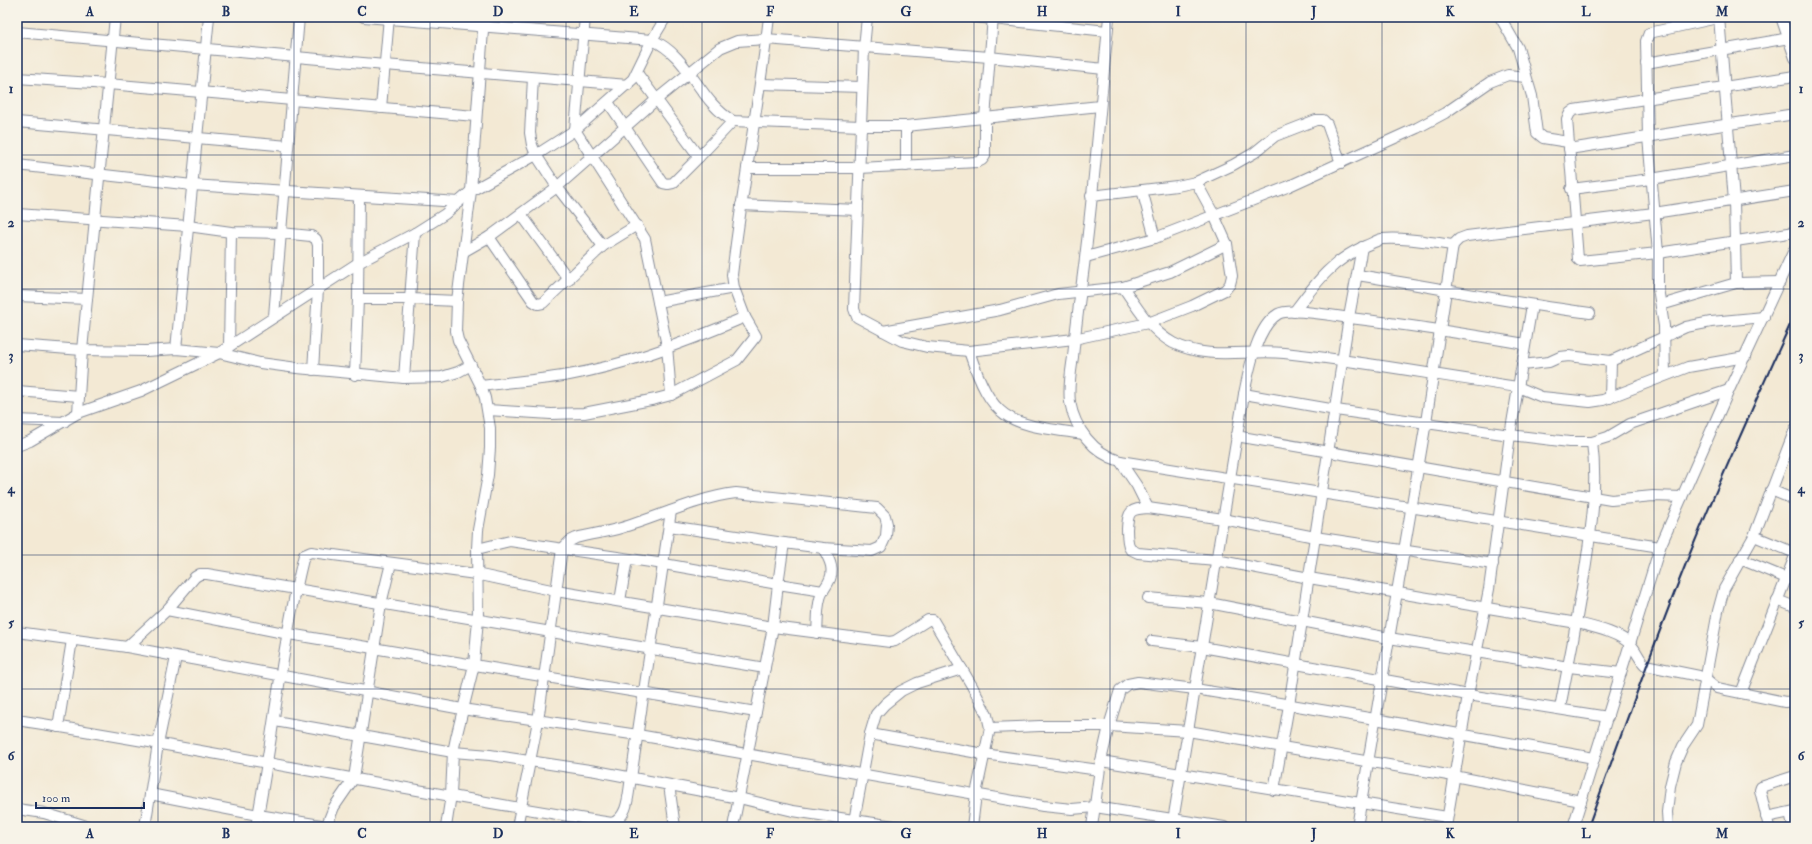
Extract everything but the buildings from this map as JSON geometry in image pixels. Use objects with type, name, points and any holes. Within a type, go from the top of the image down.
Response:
[{"type":"street","points":[[78,413],[82,350],[115,17]]},
{"type":"street","points":[[176,349],[209,17]]},
{"type":"street","points":[[274,316],[299,17]]},
{"type":"street","points":[[364,17],[484,22],[583,35],[652,40],[661,44],[676,57],[720,112],[733,121],[861,126],[906,126],[1100,106]]},
{"type":"street","points":[[585,17],[578,81],[575,130],[590,156],[637,225],[647,245],[667,346],[671,395]]},
{"type":"street","points":[[17,446],[30,441],[78,413],[141,391],[220,353],[274,316],[358,263],[415,233],[445,214],[471,191],[536,155],[575,130],[628,85],[637,73],[652,40],[666,17]]},
{"type":"street","points":[[488,410],[551,414],[584,413],[671,395],[737,360],[756,336],[744,316],[734,288],[732,275],[741,205],[761,84],[769,17]]},
{"type":"street","points":[[867,17],[862,87],[854,309],[857,317],[902,341],[914,346],[969,351],[1074,339],[1148,323],[1192,306],[1225,290],[1230,284],[1232,276],[1226,244],[1214,215],[1196,182]]},
{"type":"street","points":[[974,17],[1107,31]]},
{"type":"street","points":[[1109,17],[1086,257],[1070,378],[1070,400],[1074,418],[1083,434],[1096,448],[1108,457],[1120,461],[1660,547]]},
{"type":"street","points":[[1500,17],[1518,48],[1532,96],[1537,133],[1543,138],[1568,145],[1648,137],[1795,114]]},
{"type":"street","points":[[1665,375],[1664,322],[1658,284],[1658,253],[1648,137],[1646,41],[1649,34],[1686,21],[1720,17],[1721,51],[1732,166],[1736,241],[1736,283]]},
{"type":"street","points":[[1781,17],[1792,38],[1795,58]]},
{"type":"street","points":[[381,108],[389,18]]},
{"type":"street","points":[[747,168],[859,168],[978,162],[982,160],[985,156],[985,118],[993,18]]},
{"type":"street","points":[[446,827],[451,795],[453,752],[462,709],[470,687],[474,665],[478,620],[476,574],[478,530],[488,475],[490,428],[488,410],[481,386],[458,340],[456,331],[457,302],[471,191],[484,22]]},
{"type":"street","points":[[17,32],[533,78],[628,85]]},
{"type":"street","points":[[1646,63],[1792,38]]},
{"type":"street","points":[[463,252],[489,237],[522,214],[557,187],[590,156],[625,128],[688,72],[720,48],[737,41],[766,39],[989,57],[1104,69]]},
{"type":"street","points":[[637,73],[699,157]]},
{"type":"street","points":[[1086,257],[1155,238],[1287,187],[1372,150],[1435,119],[1490,82],[1508,75],[1526,77]]},
{"type":"street","points":[[1795,76],[1725,88],[1574,110],[1567,119],[1571,188],[1578,259],[1580,261],[1658,253],[1795,232]]},
{"type":"street","points":[[17,78],[108,84],[476,116]]},
{"type":"street","points":[[533,78],[530,133],[532,145],[536,155],[557,187],[603,246]]},
{"type":"street","points":[[761,84],[862,87]]},
{"type":"street","points":[[608,102],[663,183],[668,184],[673,183],[733,121]]},
{"type":"street","points":[[1091,196],[1177,186],[1196,182],[1233,165],[1254,153],[1275,136],[1316,120],[1323,120],[1327,124],[1341,163]]},
{"type":"street","points":[[17,122],[288,146]]},
{"type":"street","points":[[906,126],[906,166]]},
{"type":"street","points":[[1571,188],[1651,179],[1795,155]]},
{"type":"street","points":[[17,166],[192,185],[458,202]]},
{"type":"street","points":[[1142,190],[1155,238]]},
{"type":"street","points":[[1357,827],[1426,422],[1453,245],[1459,239],[1467,236],[1654,213],[1795,191]]},
{"type":"street","points":[[355,374],[360,196]]},
{"type":"street","points":[[741,205],[858,210]]},
{"type":"street","points":[[17,214],[96,218],[188,226],[231,232],[281,233],[311,236],[316,239],[318,289],[313,370]]},
{"type":"street","points":[[522,214],[569,280]]},
{"type":"street","points":[[489,237],[533,302],[538,304],[543,303],[569,280],[603,246],[637,225]]},
{"type":"street","points":[[229,347],[231,232]]},
{"type":"street","points":[[404,378],[415,233]]},
{"type":"street","points":[[1294,312],[1315,284],[1332,265],[1349,253],[1380,239],[1453,245]]},
{"type":"street","points":[[883,331],[1000,310],[1058,294],[1123,288],[1170,272],[1226,244]]},
{"type":"street","points":[[1274,790],[1336,410],[1349,318],[1362,247]]},
{"type":"street","points":[[1573,827],[1660,547],[1729,390],[1795,248]]},
{"type":"street","points":[[1358,275],[1446,288],[1532,305],[1590,314]]},
{"type":"street","points":[[1661,305],[1736,283],[1780,282]]},
{"type":"street","points":[[658,302],[734,288]]},
{"type":"street","points":[[1123,288],[1148,323],[1172,342],[1186,348],[1224,354],[1255,351],[1301,355],[1518,387],[1542,397],[1590,402],[1610,398],[1688,367],[1745,357]]},
{"type":"street","points":[[17,296],[87,299]]},
{"type":"street","points":[[358,299],[411,299],[457,302]]},
{"type":"street","points":[[870,734],[984,754],[1181,775],[1361,804],[1446,822],[1468,695],[1486,607],[1510,435],[1532,305]]},
{"type":"street","points":[[1173,823],[1244,394],[1255,351],[1269,321],[1283,312],[1294,312],[1440,329],[1525,344]]},
{"type":"street","points":[[481,386],[568,375],[601,368],[718,328],[744,316]]},
{"type":"street","points":[[1522,364],[1549,362],[1560,357],[1569,356],[1611,361],[1686,327],[1711,322],[1764,317]]},
{"type":"street","points":[[17,345],[82,350],[146,351],[176,349],[220,353],[260,363],[313,370],[404,378],[442,377],[458,372],[470,365]]},
{"type":"street","points":[[969,351],[978,377],[989,398],[1004,415],[1014,421],[1036,427],[1083,434]]},
{"type":"street","points":[[1610,398],[1611,361]]},
{"type":"street","points":[[1244,394],[1336,410],[1510,435],[1569,442],[1592,442],[1608,437],[1630,424],[1729,390]]},
{"type":"street","points":[[17,391],[80,396]]},
{"type":"street","points":[[17,420],[64,422]]},
{"type":"street","points":[[1668,827],[1667,812],[1670,786],[1683,746],[1697,725],[1718,611],[1724,589],[1754,536],[1771,490],[1792,446],[1795,429]]},
{"type":"street","points":[[1236,436],[1611,500],[1653,496],[1682,497]]},
{"type":"street","points":[[1560,708],[1577,623],[1590,537],[1595,470],[1592,442]]},
{"type":"street","points":[[1120,461],[1137,486],[1148,508]]},
{"type":"street","points":[[1771,490],[1795,500]]},
{"type":"street","points":[[517,827],[538,721],[562,549],[570,541],[576,538],[621,528],[671,510],[725,494],[745,493],[877,508],[885,516],[887,524],[886,536],[881,547],[872,551],[823,548],[669,526]]},
{"type":"street","points":[[1493,564],[1315,537],[1223,518],[1148,508],[1137,508],[1130,512],[1128,517],[1127,542],[1130,549],[1138,553],[1216,560],[1309,578],[1577,623],[1619,637],[1630,644],[1645,665],[1699,676],[1706,679],[1716,688],[1785,702],[1795,701]]},
{"type":"street","points":[[17,720],[268,762],[521,809],[612,823],[619,820],[624,813],[631,778],[658,607],[671,510]]},
{"type":"street","points":[[1741,693],[1795,554],[1754,536]]},
{"type":"street","points":[[477,549],[510,541],[664,564],[823,591]]},
{"type":"street","points":[[733,827],[773,627],[784,543]]},
{"type":"street","points":[[817,633],[819,600],[829,582],[832,572],[831,563],[823,548]]},
{"type":"street","points":[[256,827],[296,590],[304,555],[307,553],[391,562],[476,574],[556,591],[773,627],[890,642],[895,641],[928,620],[933,620],[972,686],[987,715],[990,728],[976,794],[972,827]]},
{"type":"street","points":[[620,601],[628,559]]},
{"type":"street","points":[[1740,559],[1786,578]]},
{"type":"street","points":[[150,794],[258,815],[326,826],[334,807],[354,778],[381,604],[391,562]]},
{"type":"street","points":[[127,647],[167,610],[195,578],[200,574],[207,574],[478,620],[550,630],[765,668]]},
{"type":"street","points":[[1148,598],[1209,603],[1389,638],[1569,667],[1621,673]]},
{"type":"street","points":[[1778,600],[1795,607]]},
{"type":"street","points":[[167,610],[289,634],[756,712]]},
{"type":"street","points":[[17,632],[127,647],[462,709],[638,735],[1043,806],[1072,809],[1095,807],[1173,823],[1224,827]]},
{"type":"street","points":[[58,727],[72,640]]},
{"type":"street","points":[[1152,641],[1202,646],[1468,695],[1560,708],[1608,717]]},
{"type":"street","points":[[145,827],[158,744],[176,657]]},
{"type":"street","points":[[853,824],[870,734],[876,714],[901,691],[917,683],[962,669]]},
{"type":"street","points":[[1092,827],[1100,766],[1109,726],[1120,690],[1128,684],[1138,682],[1195,689],[1375,719],[1461,736],[1594,758]]},
{"type":"street","points":[[275,721],[453,752],[531,761],[631,778],[739,798],[853,824],[901,827]]},
{"type":"street","points":[[990,728],[1109,726],[1188,730],[1454,776],[1581,801]]},
{"type":"street","points":[[1793,827],[1792,812],[1767,822],[1760,790],[1761,787],[1795,776]]},
{"type":"street","points":[[669,785],[675,827]]},
{"type":"street","points":[[17,809],[44,813],[90,827]]},
{"type":"railway","points":[[1588,827],[1652,651],[1693,546],[1795,314]]}]
